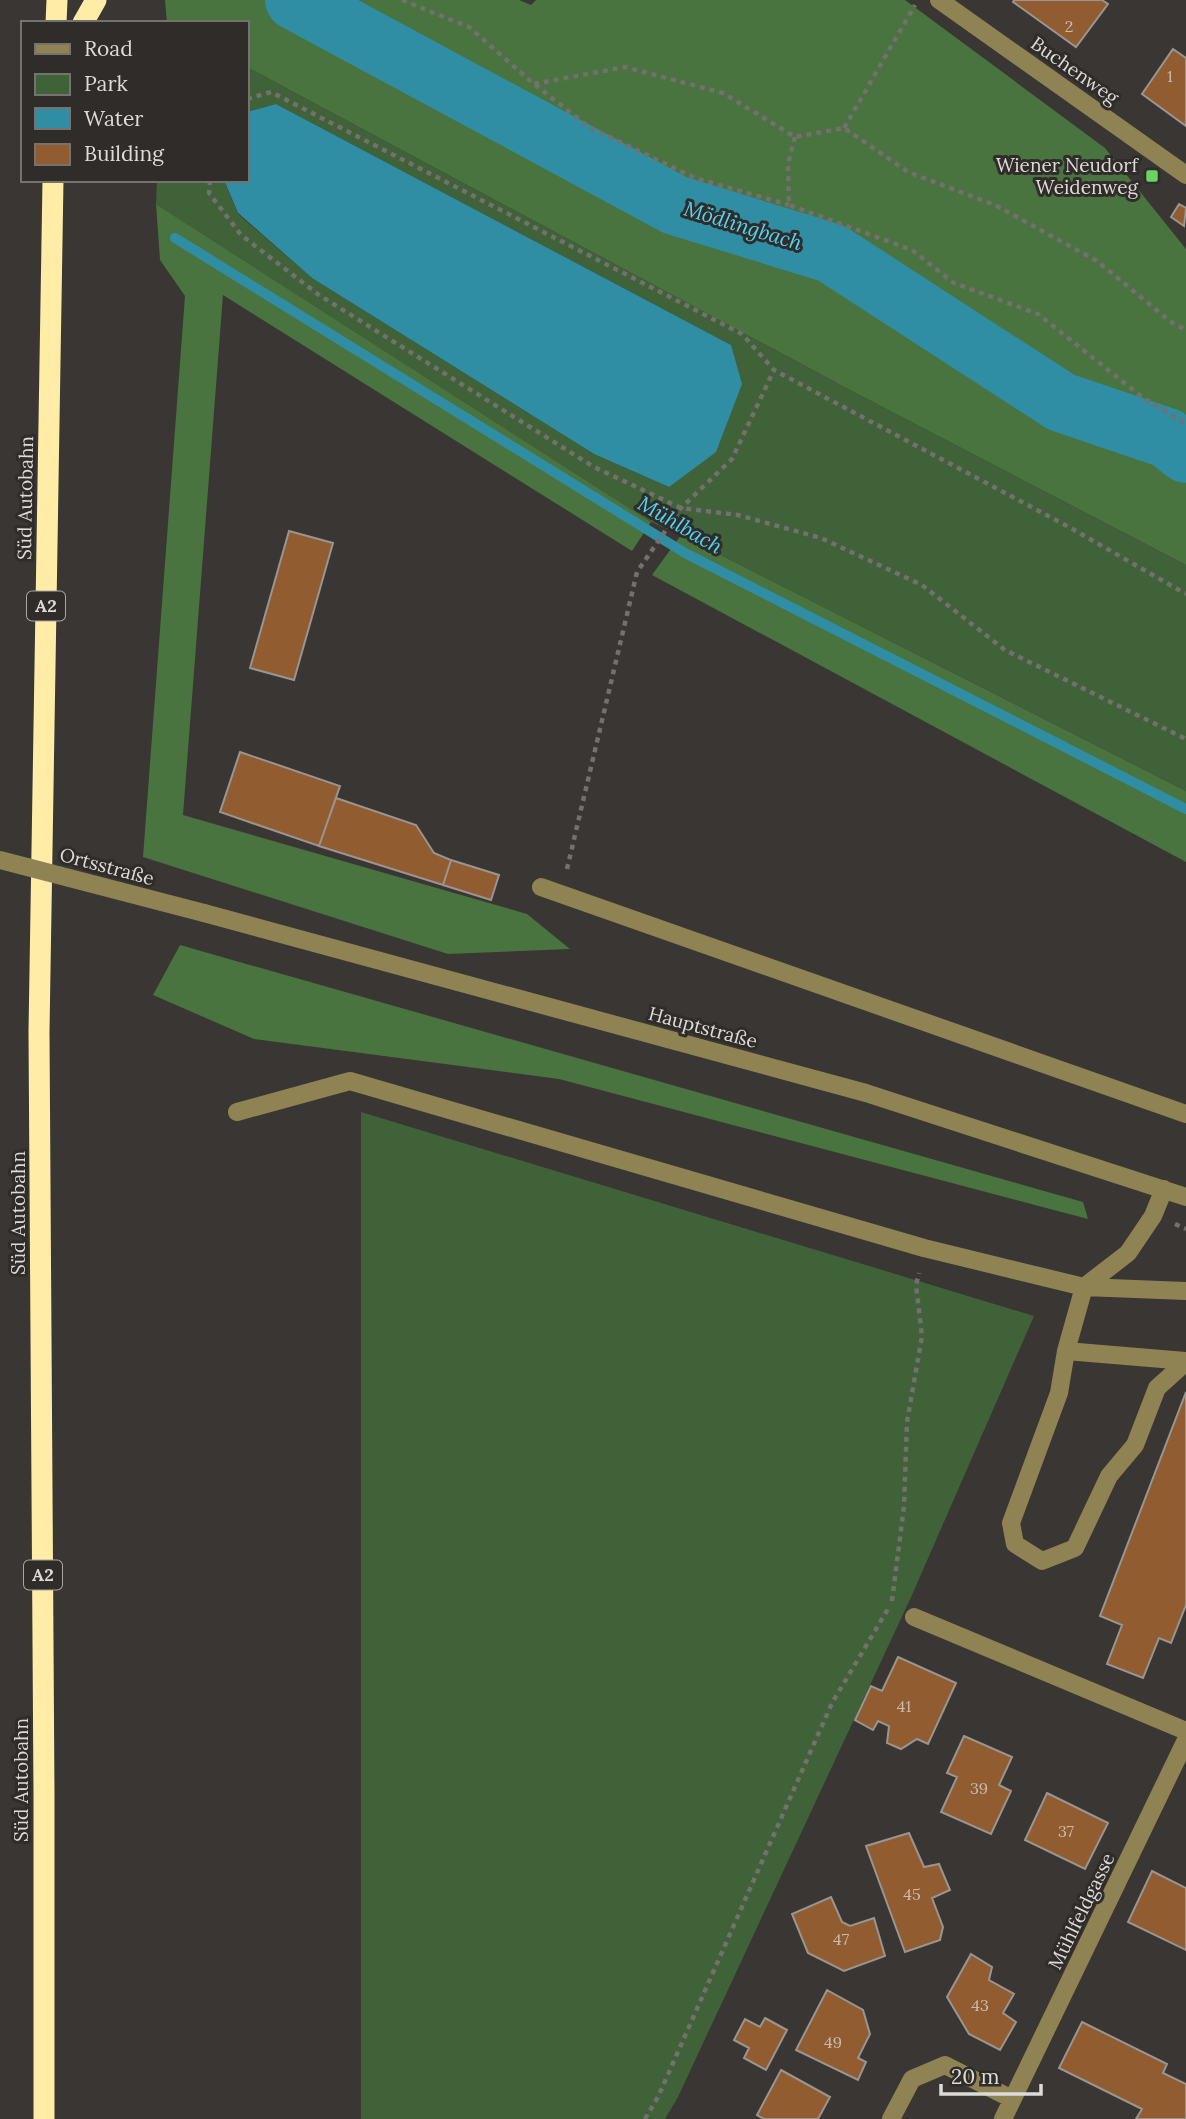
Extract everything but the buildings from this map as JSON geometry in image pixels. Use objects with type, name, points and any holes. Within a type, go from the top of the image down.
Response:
[{"type":"highway","points":[[56,21],[57,0]]},
{"type":"highway","points":[[84,21],[96,0]]},
{"type":"highway","name":"Süd Autobahn","points":[[44,2119],[39,1032],[53,182]]},
{"type":"street","name":"Buchenweg","points":[[939,0],[1186,175]]},
{"type":"street","name":"Ortsstraße","points":[[0,860],[204,913]]},
{"type":"street","points":[[541,887],[1186,1114]]},
{"type":"street","name":"Hauptstraße","points":[[204,913],[866,1093],[1186,1198]]},
{"type":"street","points":[[237,1112],[350,1081],[924,1248],[1084,1286],[1186,1291]]},
{"type":"street","points":[[1164,1189],[1153,1216],[1128,1253],[1084,1286],[1066,1351],[1059,1393],[1011,1522],[1015,1544],[1042,1562],[1075,1548],[1110,1476],[1135,1445],[1157,1388],[1186,1362]]},
{"type":"street","points":[[1066,1351],[1186,1362]]},
{"type":"street","points":[[914,1617],[1186,1731]]},
{"type":"street","name":"Mühlfeldgasse","points":[[1003,2119],[1186,1740]]},
{"type":"street","points":[[891,2119],[912,2079],[946,2065],[1012,2099]]},
{"type":"path","points":[[402,0],[469,27],[534,84],[589,127],[695,178],[789,205],[912,250],[954,283],[1038,314],[1142,397],[1186,424]]},
{"type":"path","points":[[844,128],[918,0]]},
{"type":"path","points":[[534,84],[625,67],[723,93],[795,137],[844,128],[908,172],[995,205],[1097,261],[1171,322],[1186,330]]},
{"type":"path","points":[[248,99],[271,92],[742,334],[774,370],[1069,527],[1186,594]]},
{"type":"path","points":[[789,205],[788,164],[795,137]]},
{"type":"path","points":[[210,182],[209,193],[242,235],[319,295],[594,467],[681,508],[738,515],[821,538],[922,584],[1004,650],[1186,739]]},
{"type":"path","points":[[561,894],[637,572],[681,508],[732,459],[774,370]]},
{"type":"path","points":[[645,2119],[658,2097],[832,1703],[892,1602],[904,1506],[907,1422],[922,1336],[916,1285],[924,1248]]},
{"type":"green space","points":[[165,0],[519,0],[531,5],[536,0],[905,0],[1105,148],[1186,249],[1186,565],[850,390],[248,68],[248,21],[167,21]]},
{"type":"green space","points":[[248,68],[850,390],[1186,565],[1186,791],[651,522],[156,204],[157,182],[225,182],[238,214],[312,278],[594,454],[669,487],[731,345],[276,104],[250,111],[248,114]]},
{"type":"green space","points":[[156,204],[651,522],[632,551],[223,295],[183,815],[527,914],[570,949],[448,954],[143,857],[185,296],[160,260]]},
{"type":"green space","points":[[681,535],[1186,791],[1186,862],[652,575]]},
{"type":"green space","points":[[180,945],[1083,1202],[1088,1219],[559,1079],[254,1039],[153,995]]},
{"type":"green space","points":[[361,1112],[1034,1316],[912,1595],[678,2097],[665,2119],[361,2119]]},
{"type":"water","points":[[276,104],[731,345],[742,384],[716,452],[669,487],[594,454],[312,278],[238,213],[225,182],[248,182],[250,111]]},
{"type":"waterway","name":"Mödlingbach","points":[[295,0],[675,205],[831,253],[1061,402],[1167,438],[1186,453]]},
{"type":"waterway","name":"Mühlbach","points":[[175,238],[685,553],[1186,809]]},
{"type":"place","name":"Wiener Neudorf Weidenweg","points":[[1152,176]]}]
